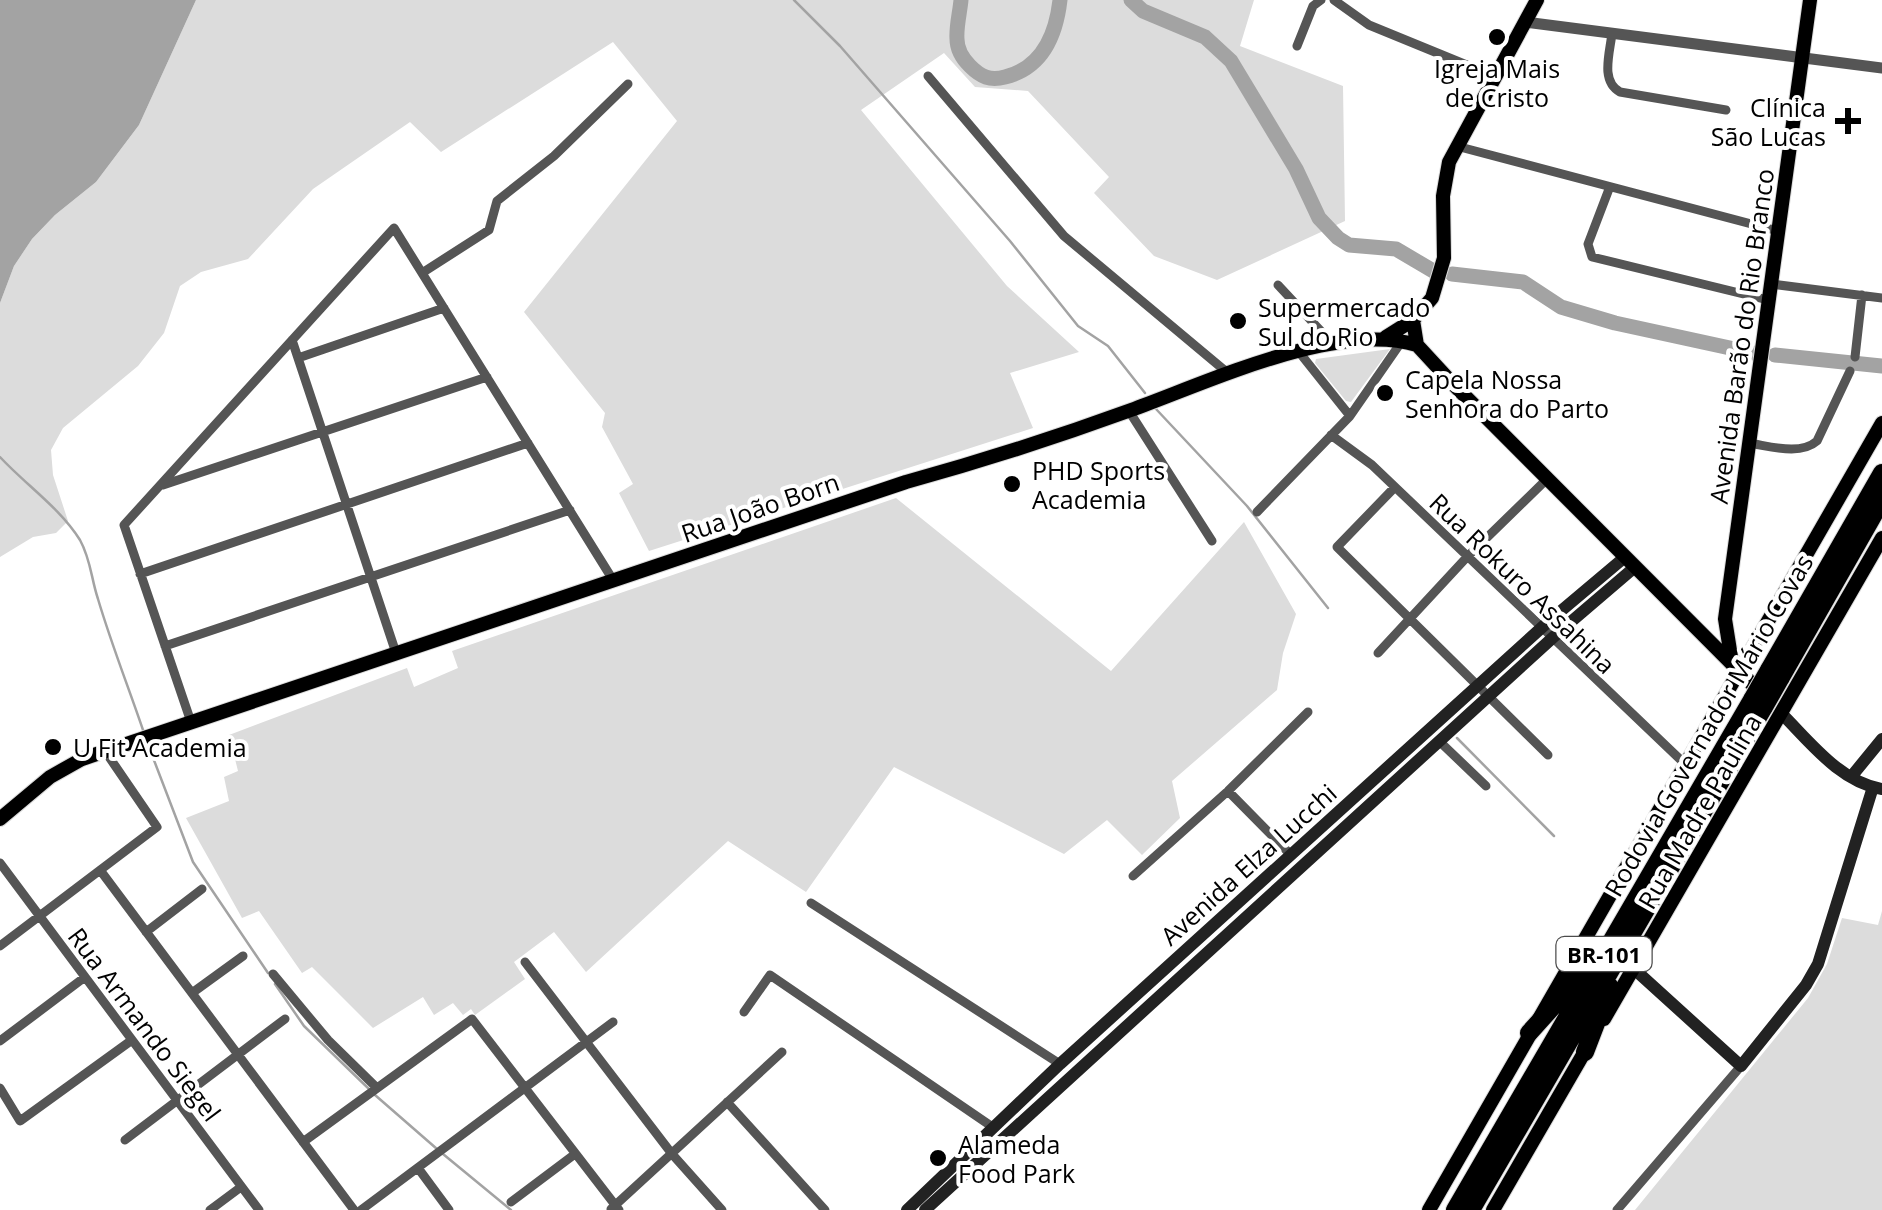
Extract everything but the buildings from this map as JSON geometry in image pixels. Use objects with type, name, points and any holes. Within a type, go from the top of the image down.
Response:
[{"type":"highway","name":"Rodovia Governador Mário Covas","points":[[1456,1210],[1763,700],[1882,473]]},
{"type":"highway","name":"Rodovia Governador Mário Covas","points":[[1775,675],[1882,500]]},
{"type":"highway","name":"Rodovia Governador Mário Covas","points":[[1471,1210],[1621,938]]},
{"type":"highway","points":[[1529,1033],[1621,938]]},
{"type":"highway","points":[[1585,1052],[1621,938]]},
{"type":"main road","points":[[1383,338],[1413,320],[1432,298],[1442,270],[1444,184],[1449,162],[1537,0]]},
{"type":"main road","name":"Avenida Barão do Rio Branco","points":[[1735,666],[1725,620],[1810,0]]},
{"type":"main road","points":[[1413,320],[1418,346]]},
{"type":"main road","points":[[1383,338],[1418,346],[1735,666],[1763,700],[1851,777],[1877,788],[1818,964],[1795,1000],[1740,1066],[1633,968]]},
{"type":"main road","name":"Rua João Born","points":[[0,819],[59,770],[105,751],[1129,411],[1229,374],[1300,352],[1383,338]]},
{"type":"main road","points":[[1429,1210],[1729,687],[1735,666],[1882,423]]},
{"type":"main road","name":"Rua Madre Paulina","points":[[1493,1210],[1633,968],[1763,700],[1882,538]]},
{"type":"main road","name":"Avenida Elza Lucchi","points":[[907,1210],[1060,1064],[1292,854],[1630,562]]},
{"type":"main road","points":[[1698,629],[1716,628],[1725,620]]},
{"type":"main road","points":[[1729,687],[1763,700]]},
{"type":"main road","name":"Avenida Elza Lucchi","points":[[925,1210],[1439,741],[1483,691]]},
{"type":"main road","points":[[1851,777],[1882,739]]},
{"type":"main road","points":[[1146,986],[1158,997]]},
{"type":"street","points":[[1297,46],[1313,6],[1321,0]]},
{"type":"street","points":[[1334,0],[1369,25],[1496,77]]},
{"type":"street","points":[[1525,22],[1882,68]]},
{"type":"street","points":[[1612,33],[1608,80],[1612,88],[1726,110]]},
{"type":"street","points":[[928,76],[1064,236],[1229,374]]},
{"type":"street","points":[[422,272],[489,230],[497,201],[547,162],[628,84]]},
{"type":"street","points":[[1460,147],[1778,231]]},
{"type":"street","points":[[1609,189],[1588,244],[1592,257],[1768,300]]},
{"type":"street","points":[[191,722],[124,525],[394,228],[614,580]]},
{"type":"street","points":[[1770,284],[1882,298]]},
{"type":"street","points":[[1278,285],[1334,345]]},
{"type":"street","points":[[1854,357],[1862,295]]},
{"type":"street","points":[[298,358],[444,308]]},
{"type":"street","points":[[292,340],[396,653]]},
{"type":"street","points":[[1257,512],[1350,416],[1402,341]]},
{"type":"street","points":[[1300,352],[1350,416]]},
{"type":"street","points":[[1748,443],[1800,450],[1810,447],[1850,371]]},
{"type":"street","points":[[158,486],[487,377]]},
{"type":"street","points":[[1129,411],[1212,541]]},
{"type":"street","name":"Rua Rokuro Assahina","points":[[1331,434],[1372,465],[1685,764]]},
{"type":"street","points":[[140,574],[528,443]]},
{"type":"street","points":[[1378,653],[1468,557],[1548,480]]},
{"type":"street","points":[[1395,488],[1337,547],[1548,755]]},
{"type":"street","points":[[165,646],[570,510]]},
{"type":"street","points":[[1133,876],[1308,712]]},
{"type":"street","points":[[1439,741],[1486,786]]},
{"type":"street","points":[[0,946],[158,827],[105,751]]},
{"type":"street","points":[[1228,791],[1292,854]]},
{"type":"street","name":"Rua Armando Siegel","points":[[0,863],[259,1210]]},
{"type":"street","points":[[100,870],[358,1210],[613,1022]]},
{"type":"street","points":[[146,932],[202,889]]},
{"type":"street","points":[[811,903],[1060,1064]]},
{"type":"street","points":[[192,994],[243,956]]},
{"type":"street","points":[[525,962],[672,1154],[722,1210]]},
{"type":"street","points":[[273,974],[373,1091]]},
{"type":"street","points":[[744,1012],[770,975],[994,1128]]},
{"type":"street","points":[[0,1040],[85,977]]},
{"type":"street","points":[[303,1142],[472,1019],[615,1209],[782,1052]]},
{"type":"street","points":[[125,1140],[285,1020]]},
{"type":"street","points":[[0,1088],[20,1121],[132,1040]]},
{"type":"street","points":[[1617,1210],[1740,1066]]},
{"type":"street","points":[[727,1102],[824,1210]]},
{"type":"street","points":[[511,1202],[575,1154]]},
{"type":"street","points":[[418,1168],[449,1210]]},
{"type":"street","points":[[210,1210],[241,1186]]},
{"type":"shaded area","points":[[0,0],[196,0],[139,125],[96,182],[32,239],[14,266],[0,303]]},
{"type":"shaded area","points":[[196,0],[1254,0],[1240,46],[1343,86],[1345,221],[1217,280],[1154,256],[1094,193],[1109,177],[1028,91],[975,87],[944,53],[861,110],[1007,286],[1079,352],[1010,373],[1033,428],[649,551],[619,493],[633,484],[602,427],[605,413],[524,312],[677,121],[613,42],[441,152],[410,122],[313,189],[248,259],[201,272],[180,286],[164,333],[138,366],[63,428],[51,450],[53,475],[68,521],[56,533],[33,537],[0,557],[0,303],[14,266],[32,239],[96,182],[139,125]]},
{"type":"shaded area","points":[[1390,349],[1351,402],[1315,363],[1316,359]]},
{"type":"shaded area","points":[[896,498],[1111,671],[1244,522],[1296,614],[1283,653],[1277,690],[1172,781],[1180,818],[1142,855],[1107,820],[1064,854],[894,767],[806,892],[728,841],[586,972],[554,932],[514,962],[525,979],[475,1015],[471,1009],[463,1015],[453,1003],[434,1015],[423,997],[373,1028],[312,967],[302,973],[259,911],[242,918],[186,818],[229,801],[224,777],[238,771],[229,735],[407,668],[414,687],[458,668],[452,651]]},
{"type":"shaded area","points":[[1882,911],[1882,1210],[1635,1210],[1808,998],[1827,964],[1842,918],[1878,925]]},
{"type":"waterway","points":[[794,0],[840,46],[1010,241],[1078,326],[1108,346],[1145,393]]},
{"type":"waterway","points":[[961,0],[959,51],[978,73],[995,79],[1018,73],[1038,58],[1051,37],[1060,0]]},
{"type":"waterway","points":[[1131,0],[1143,11],[1205,37],[1231,61],[1296,169],[1319,218],[1338,238],[1349,245],[1396,249],[1435,272]]},
{"type":"waterway","points":[[1452,274],[1523,282],[1561,307],[1753,353]]},
{"type":"waterway","points":[[1775,355],[1882,366]]},
{"type":"waterway","points":[[1156,409],[1247,506],[1328,608]]},
{"type":"waterway","points":[[0,457],[53,507],[80,540],[143,730]]},
{"type":"waterway","points":[[1457,738],[1554,836]]},
{"type":"waterway","points":[[147,742],[193,862],[268,973]]},
{"type":"waterway","points":[[275,984],[304,1026],[369,1089]]},
{"type":"waterway","points":[[375,1095],[437,1149]]},
{"type":"waterway","points":[[443,1154],[511,1210]]},
{"type":"place","name":"Igreja Mais de Cristo","points":[[1497,37]]},
{"type":"place","name":"Clínica São Lucas","points":[[1848,121]]},
{"type":"place","name":"Supermercado Sul do Rio","points":[[1238,321]]},
{"type":"place","name":"Capela Nossa Senhora do Parto","points":[[1385,393]]},
{"type":"place","name":"PHD Sports Academia","points":[[1012,484]]},
{"type":"place","name":"U Fit Academia","points":[[53,747]]},
{"type":"place","name":"Alameda Food Park","points":[[938,1158]]}]
